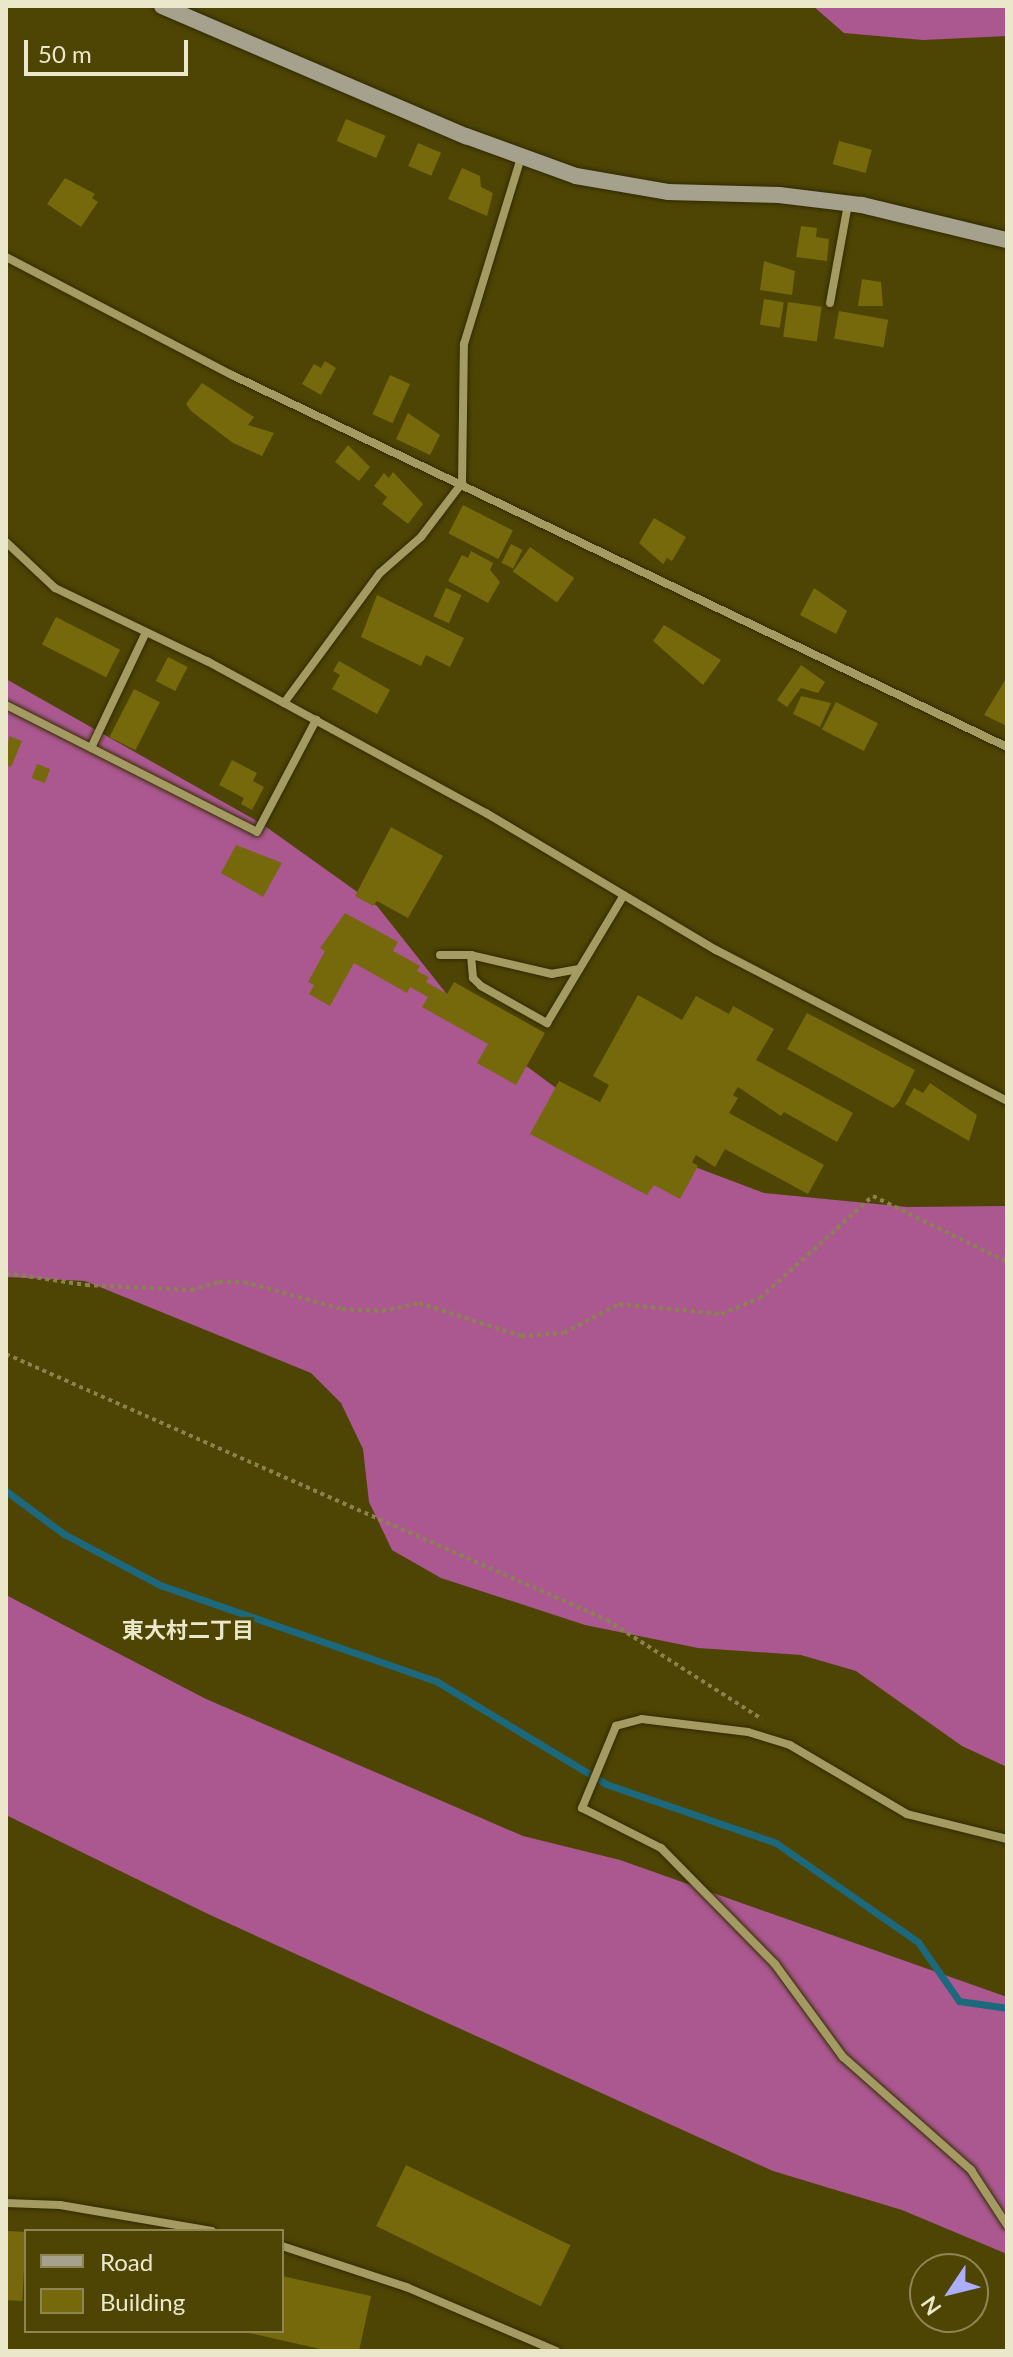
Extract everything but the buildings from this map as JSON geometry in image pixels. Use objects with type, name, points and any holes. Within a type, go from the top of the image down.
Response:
[{"type":"street","points":[[162,6],[576,176],[668,192],[779,195],[848,203],[1007,240]]},
{"type":"street","points":[[284,703],[380,573],[421,537],[462,483],[464,344],[521,156]]},
{"type":"street","points":[[830,303],[848,203]]},
{"type":"street","points":[[6,257],[232,375],[1007,747]]},
{"type":"street","points":[[6,542],[55,588],[316,720],[716,950],[1007,1101]]},
{"type":"street","points":[[91,748],[146,632]]},
{"type":"street","points":[[6,705],[257,832],[316,720]]},
{"type":"street","points":[[471,955],[473,978],[481,986],[547,1023],[624,895]]},
{"type":"street","points":[[440,955],[471,955],[552,974],[579,969]]},
{"type":"street","points":[[1007,1839],[907,1814],[790,1745],[748,1732],[642,1719],[616,1726],[582,1808],[661,1848],[764,1954],[843,2057],[971,2170],[1007,2225]]},
{"type":"street","points":[[6,2203],[60,2205],[200,2229]]},
{"type":"street","points":[[284,2247],[406,2287],[556,2351]]},
{"type":"path","points":[[6,1273],[86,1285],[191,1290],[219,1282],[244,1282],[342,1309],[382,1311],[419,1303],[521,1336],[564,1333],[619,1304],[721,1314],[760,1298],[873,1196],[1007,1262]]},
{"type":"path","points":[[6,1354],[607,1620],[747,1705],[790,1745]]},
{"type":"shaded area","points":[[813,6],[1007,6],[1007,36],[923,40],[844,33]]},
{"type":"shaded area","points":[[6,679],[262,824],[377,906],[472,1026],[575,1102],[687,1164],[764,1193],[907,1207],[1007,1206],[1007,1767],[962,1746],[856,1671],[801,1655],[698,1648],[585,1625],[441,1578],[392,1550],[369,1502],[363,1449],[341,1403],[311,1373],[85,1281],[6,1277]]},
{"type":"shaded area","points":[[6,1595],[206,1699],[523,1836],[620,1860],[1007,1997],[1007,2254],[902,2210],[773,2171],[208,1914],[6,1815]]},
{"type":"waterway","points":[[6,1491],[64,1534],[160,1585],[436,1681],[606,1784],[776,1843],[918,1942],[959,2001],[1007,2008]]},
{"type":"district","name":"東大村二丁目","points":[[188,1630]]}]
